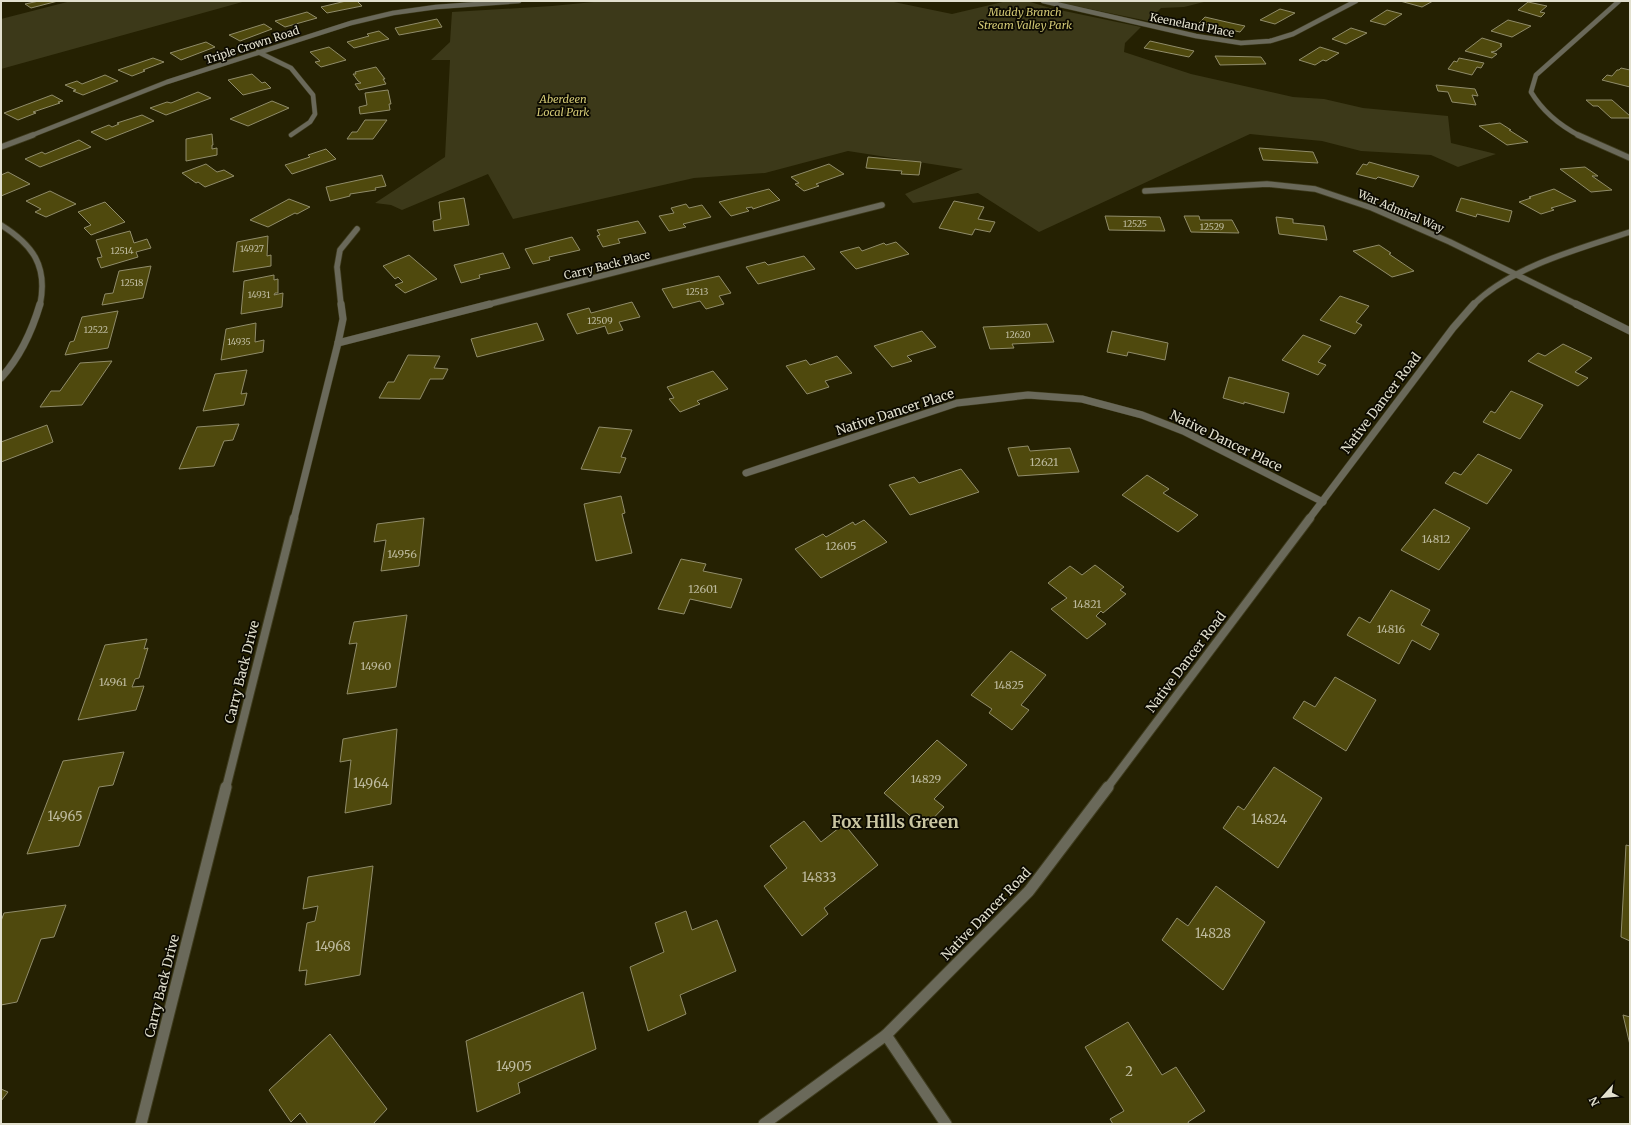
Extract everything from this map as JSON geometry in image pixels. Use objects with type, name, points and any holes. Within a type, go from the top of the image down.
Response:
[{"type":"street","name":"Triple Crown Road","points":[[1,147],[167,82],[350,23],[393,14],[471,4],[519,1]]},
{"type":"street","name":"Keeneland Place","points":[[1043,1],[1068,8],[1215,40],[1248,44],[1270,41],[1295,34],[1356,1]]},
{"type":"street","points":[[1620,1],[1536,75],[1531,92],[1535,102],[1551,118],[1567,129],[1630,158]]},
{"type":"street","points":[[258,52],[291,68],[313,95],[315,114],[310,122],[291,135]]},
{"type":"street","name":"War Admiral Way","points":[[1145,190],[1267,184],[1315,189],[1372,208],[1450,242],[1630,331]]},
{"type":"street","name":"Carry Back Place","points":[[338,343],[882,205]]},
{"type":"street","points":[[1,225],[10,229],[29,246],[38,261],[43,275],[43,291],[33,326],[13,365],[1,378]]},
{"type":"street","name":"Carry Back Drive","points":[[141,1124],[338,343],[343,319],[337,267],[340,250],[357,229]]},
{"type":"street","name":"Native Dancer Road","points":[[764,1124],[886,1035],[1029,891],[1453,328],[1480,299],[1537,264],[1630,232]]},
{"type":"street","name":"Native Dancer Place","points":[[746,473],[957,403],[1028,395],[1082,400],[1142,415],[1182,431],[1323,502]]},
{"type":"street","points":[[886,1035],[946,1124]]},
{"type":"green space","points":[[71,1],[246,1],[1,69],[1,19]]},
{"type":"green space","name":"Aberdeen Local Park","points":[[604,1],[889,1],[952,14],[1007,1],[1027,1],[1050,8],[1141,27],[1125,43],[1124,52],[1191,74],[1293,97],[1324,99],[1363,108],[1448,116],[1451,143],[1496,154],[1458,167],[1431,155],[1361,151],[1322,141],[1250,134],[1039,232],[978,193],[913,203],[905,194],[963,169],[848,151],[765,173],[694,178],[513,219],[488,174],[402,210],[391,205],[375,203],[445,157],[450,60],[431,60],[450,42],[452,12],[552,6]]},
{"type":"green space","name":"Muddy Branch Stream Valley Park","points":[[1051,1],[1208,1],[1184,7],[1161,8],[1148,21]]},
{"type":"building","points":[[39,1],[58,1],[31,8],[25,4]]},
{"type":"building","points":[[346,1],[357,1],[362,6],[327,13],[321,7]]},
{"type":"building","points":[[1400,1],[1433,1],[1422,7]]},
{"type":"building","points":[[1528,2],[1547,6],[1540,12],[1545,13],[1541,17],[1518,10]]},
{"type":"building","points":[[1280,9],[1295,13],[1275,24],[1260,20]]},
{"type":"building","points":[[1387,10],[1402,14],[1385,25],[1370,21]]},
{"type":"building","points":[[307,12],[317,18],[285,27],[275,21]]},
{"type":"building","points":[[1205,17],[1245,26],[1240,32],[1199,23]]},
{"type":"building","points":[[437,19],[442,27],[399,35],[395,28]]},
{"type":"building","points":[[1508,20],[1531,26],[1512,37],[1491,31]]},
{"type":"building","points":[[264,24],[272,29],[240,41],[229,35]]},
{"type":"building","points":[[1351,28],[1367,33],[1346,44],[1332,39]]},
{"type":"building","points":[[379,31],[389,39],[354,48],[347,42],[369,36],[367,34]]},
{"type":"building","points":[[1482,38],[1502,44],[1500,45],[1502,46],[1496,51],[1491,52],[1497,54],[1492,58],[1465,51]]},
{"type":"building","points":[[1150,41],[1194,51],[1189,57],[1144,48]]},
{"type":"building","points":[[206,42],[215,47],[181,60],[170,53]]},
{"type":"building","points":[[329,47],[346,60],[321,67],[315,62],[320,61],[310,52]]},
{"type":"building","points":[[1320,47],[1339,53],[1326,61],[1323,60],[1315,65],[1299,60]]},
{"type":"building","points":[[1215,56],[1261,57],[1266,64],[1220,65]]},
{"type":"building","points":[[153,58],[164,62],[132,76],[118,70]]},
{"type":"building","points":[[1459,58],[1484,63],[1481,68],[1477,67],[1472,75],[1448,69],[1454,61],[1457,62]]},
{"type":"building","points":[[376,67],[385,79],[383,79],[386,84],[359,90],[355,84],[361,83],[353,74],[356,74],[355,72]]},
{"type":"building","points":[[1621,68],[1630,70],[1630,87],[1602,80],[1607,75],[1612,76]]},
{"type":"building","points":[[252,74],[262,83],[265,82],[271,88],[243,95],[228,80]]},
{"type":"building","points":[[105,75],[118,81],[83,95],[73,91],[76,90],[65,85],[77,81],[82,84]]},
{"type":"building","points":[[1436,85],[1475,89],[1478,96],[1472,95],[1476,105],[1452,102],[1448,92],[1438,91]]},
{"type":"building","points":[[388,90],[391,104],[389,104],[390,110],[360,114],[359,107],[367,105],[365,93]]},
{"type":"building","points":[[198,92],[211,98],[166,115],[150,108],[167,102],[171,103]]},
{"type":"building","points":[[52,95],[63,101],[33,112],[36,113],[18,120],[4,113]]},
{"type":"building","points":[[1586,100],[1612,100],[1630,116],[1630,118],[1611,118],[1598,106],[1593,106]]},
{"type":"building","points":[[272,101],[289,108],[248,126],[230,119]]},
{"type":"building","points":[[142,115],[154,121],[106,140],[91,132],[109,125],[112,127],[119,124],[117,123]]},
{"type":"building","points":[[365,120],[387,120],[373,139],[347,139],[352,132],[357,132]]},
{"type":"building","points":[[1500,123],[1528,142],[1507,145],[1479,126]]},
{"type":"building","points":[[212,134],[212,149],[217,148],[217,155],[186,161],[186,139]]},
{"type":"building","points":[[79,140],[91,147],[40,167],[25,159],[42,152],[45,154]]},
{"type":"building","points":[[1259,148],[1313,152],[1318,163],[1263,160]]},
{"type":"building","points":[[326,149],[336,159],[292,174],[285,165],[310,157],[308,155]]},
{"type":"building","points":[[868,157],[921,162],[919,175],[901,174],[902,171],[866,168]]},
{"type":"building","points":[[1369,162],[1419,176],[1413,187],[1378,177],[1376,179],[1356,174],[1363,164],[1367,165]]},
{"type":"building","points":[[206,164],[217,172],[224,170],[234,176],[205,187],[198,182],[196,183],[182,173]]},
{"type":"building","points":[[829,164],[844,174],[816,184],[819,186],[804,191],[795,184],[799,183],[791,177]]},
{"type":"building","points":[[1585,167],[1598,176],[1592,176],[1612,190],[1591,192],[1560,169]]},
{"type":"building","points":[[8,172],[30,184],[1,196],[1,175]]},
{"type":"building","points":[[382,175],[386,186],[375,188],[376,190],[350,194],[350,196],[330,201],[326,187]]},
{"type":"building","points":[[769,189],[780,200],[753,209],[752,207],[746,208],[749,211],[731,216],[719,202]]},
{"type":"building","points":[[1554,189],[1576,201],[1551,208],[1554,210],[1541,214],[1519,202],[1531,198],[1529,197]]},
{"type":"building","points":[[50,191],[76,204],[46,217],[35,212],[41,209],[26,201]]},
{"type":"building","points":[[464,198],[469,225],[434,231],[433,221],[441,219],[439,202]]},
{"type":"building","points":[[1461,198],[1512,211],[1509,222],[1477,214],[1476,217],[1456,211]]},
{"type":"building","points":[[289,199],[310,207],[268,227],[250,220]]},
{"type":"building","points":[[954,201],[984,207],[978,219],[995,222],[990,232],[975,229],[972,235],[939,228]]},
{"type":"building","points":[[105,202],[125,222],[91,235],[84,228],[91,225],[78,212]]},
{"type":"building","points":[[686,204],[689,208],[702,205],[711,217],[683,224],[686,227],[669,231],[659,216],[674,213],[671,208]]},
{"type":"building","points":[[1105,216],[1160,217],[1165,231],[1109,230]]},
{"type":"building","points":[[1184,216],[1199,216],[1200,220],[1232,220],[1239,233],[1191,232]]},
{"type":"building","points":[[1276,217],[1293,219],[1293,223],[1324,226],[1327,240],[1279,234]]},
{"type":"building","points":[[638,221],[646,233],[618,239],[620,243],[603,247],[597,236],[600,235],[597,230]]},
{"type":"building","points":[[130,231],[134,243],[147,239],[151,248],[136,252],[138,257],[101,268],[97,258],[102,257],[96,240]]},
{"type":"building","points":[[268,236],[267,256],[271,255],[271,266],[233,272],[237,242]]},
{"type":"building","points":[[572,237],[580,250],[549,257],[550,260],[533,264],[525,249]]},
{"type":"building","points":[[896,242],[909,254],[856,269],[840,252],[859,247],[862,251],[884,243],[886,245]]},
{"type":"building","points":[[1379,245],[1391,253],[1389,254],[1414,271],[1392,277],[1353,251]]},
{"type":"building","points":[[503,253],[510,268],[479,275],[480,278],[461,283],[454,265]]},
{"type":"building","points":[[409,255],[437,279],[405,293],[395,285],[403,282],[398,277],[395,279],[383,266]]},
{"type":"building","points":[[804,256],[815,269],[758,284],[746,267],[765,262],[768,265]]},
{"type":"building","points":[[151,266],[143,298],[102,305],[105,294],[113,293],[119,271]]},
{"type":"building","points":[[274,275],[274,280],[278,279],[278,293],[275,293],[274,295],[283,293],[282,307],[241,314],[244,281]]},
{"type":"building","points":[[719,276],[731,293],[719,296],[724,304],[706,309],[700,301],[673,308],[662,289]]},
{"type":"building","points":[[1340,296],[1369,306],[1356,322],[1362,325],[1355,334],[1320,320]]},
{"type":"building","points":[[632,302],[640,317],[619,322],[623,330],[608,334],[605,326],[577,334],[567,314],[589,308],[591,313]]},
{"type":"building","points":[[118,311],[108,348],[65,355],[70,342],[74,341],[82,317]]},
{"type":"building","points":[[256,323],[255,342],[264,340],[263,352],[221,360],[226,329]]},
{"type":"building","points":[[537,323],[544,340],[477,357],[471,339]]},
{"type":"building","points":[[1047,324],[1054,342],[1012,344],[1014,348],[990,349],[983,327]]},
{"type":"building","points":[[922,331],[936,347],[907,356],[912,361],[892,367],[874,346]]},
{"type":"building","points":[[1112,331],[1168,343],[1165,360],[1128,352],[1127,356],[1107,352]]},
{"type":"building","points":[[1303,335],[1331,346],[1318,362],[1326,365],[1318,375],[1282,360]]},
{"type":"building","points":[[1563,344],[1592,358],[1575,372],[1588,378],[1578,386],[1528,361],[1538,353],[1545,356]]},
{"type":"building","points":[[408,355],[440,356],[434,368],[448,369],[443,379],[430,379],[420,399],[379,398],[388,382],[394,382]]},
{"type":"building","points":[[837,356],[852,373],[825,381],[829,387],[807,394],[786,366],[806,360],[810,365]]},
{"type":"building","points":[[112,361],[82,405],[40,407],[51,391],[60,391],[80,363]]},
{"type":"building","points":[[247,370],[241,394],[247,393],[244,405],[203,411],[215,374]]},
{"type":"building","points":[[713,371],[728,389],[697,401],[700,404],[680,412],[669,399],[674,398],[667,387]]},
{"type":"building","points":[[1229,377],[1289,393],[1284,413],[1223,398]]},
{"type":"building","points":[[1511,391],[1543,405],[1520,439],[1483,422],[1491,411],[1495,413]]},
{"type":"building","points":[[239,424],[233,440],[224,441],[214,466],[179,469],[197,427]]},
{"type":"building","points":[[47,425],[53,442],[1,462],[1,442]]},
{"type":"building","points":[[599,427],[632,430],[621,457],[626,458],[620,473],[581,469]]},
{"type":"building","points":[[1028,446],[1030,451],[1070,448],[1079,472],[1018,476],[1008,448]]},
{"type":"building","points":[[1478,454],[1512,470],[1487,504],[1445,483],[1454,472],[1461,475]]},
{"type":"building","points":[[961,469],[979,492],[910,515],[889,485],[914,477],[919,483]]},
{"type":"building","points":[[1147,475],[1169,489],[1163,493],[1198,515],[1178,532],[1122,495]]},
{"type":"building","points":[[621,496],[625,513],[622,514],[632,553],[596,561],[584,504]]},
{"type":"building","points":[[1434,509],[1470,528],[1439,570],[1401,550]]},
{"type":"building","points":[[424,518],[419,566],[381,571],[386,540],[374,542],[377,524]]},
{"type":"building","points":[[864,520],[887,542],[821,578],[795,549],[823,534],[826,537],[853,522],[855,525]]},
{"type":"building","points":[[681,559],[706,564],[703,571],[742,579],[731,608],[690,599],[684,614],[658,609]]},
{"type":"building","points":[[1095,565],[1124,587],[1120,590],[1126,594],[1103,613],[1101,611],[1096,616],[1106,624],[1087,639],[1051,609],[1067,598],[1048,583],[1070,566],[1082,575]]},
{"type":"building","points":[[1391,590],[1430,610],[1421,625],[1439,634],[1430,650],[1412,640],[1399,664],[1347,635],[1359,617],[1370,623]]},
{"type":"building","points":[[407,615],[396,687],[347,694],[357,643],[349,644],[354,622]]},
{"type":"building","points":[[147,639],[144,649],[148,648],[139,678],[135,679],[132,687],[144,686],[136,710],[78,720],[105,645]]},
{"type":"building","points":[[1011,651],[1046,675],[1021,705],[1029,710],[1012,730],[989,713],[992,709],[971,695]]},
{"type":"building","points":[[1335,677],[1376,700],[1346,751],[1293,718],[1304,701],[1315,707]]},
{"type":"building","points":[[397,729],[391,804],[345,813],[351,760],[340,762],[343,739]]},
{"type":"building","points":[[937,740],[967,765],[934,799],[944,807],[924,828],[884,793]]},
{"type":"building","points":[[124,752],[113,785],[99,787],[79,846],[27,854],[63,761]]},
{"type":"building","points":[[1274,767],[1322,798],[1278,868],[1223,828],[1238,806],[1244,810]]},
{"type":"building","points":[[804,821],[821,842],[844,824],[878,865],[824,908],[828,914],[802,936],[764,886],[787,868],[770,846]]},
{"type":"building","points":[[1626,845],[1630,846],[1630,941],[1621,937]]},
{"type":"building","points":[[373,866],[360,975],[305,985],[307,970],[299,971],[307,923],[315,921],[318,906],[303,909],[308,877]]},
{"type":"building","points":[[1216,886],[1265,922],[1223,990],[1162,940],[1177,918],[1188,926]]},
{"type":"building","points":[[66,905],[54,937],[41,939],[17,1002],[1,1005],[1,921],[4,913]]},
{"type":"building","points":[[686,911],[692,930],[717,920],[736,971],[680,995],[686,1014],[648,1031],[630,967],[664,952],[655,923]]},
{"type":"building","points":[[583,992],[596,1049],[518,1083],[520,1093],[477,1112],[466,1041]]},
{"type":"building","points":[[1623,1015],[1630,1017],[1630,1045]]},
{"type":"building","points":[[1128,1022],[1162,1075],[1176,1067],[1205,1111],[1188,1122],[1189,1124],[1113,1124],[1110,1119],[1124,1111],[1085,1047]]},
{"type":"building","points":[[330,1034],[387,1109],[373,1124],[308,1124],[300,1113],[291,1122],[269,1090]]},
{"type":"building","points":[[1,1089],[8,1092],[1,1101]]},
{"type":"district","name":"Fox Hills Green","points":[[895,822]]}]
